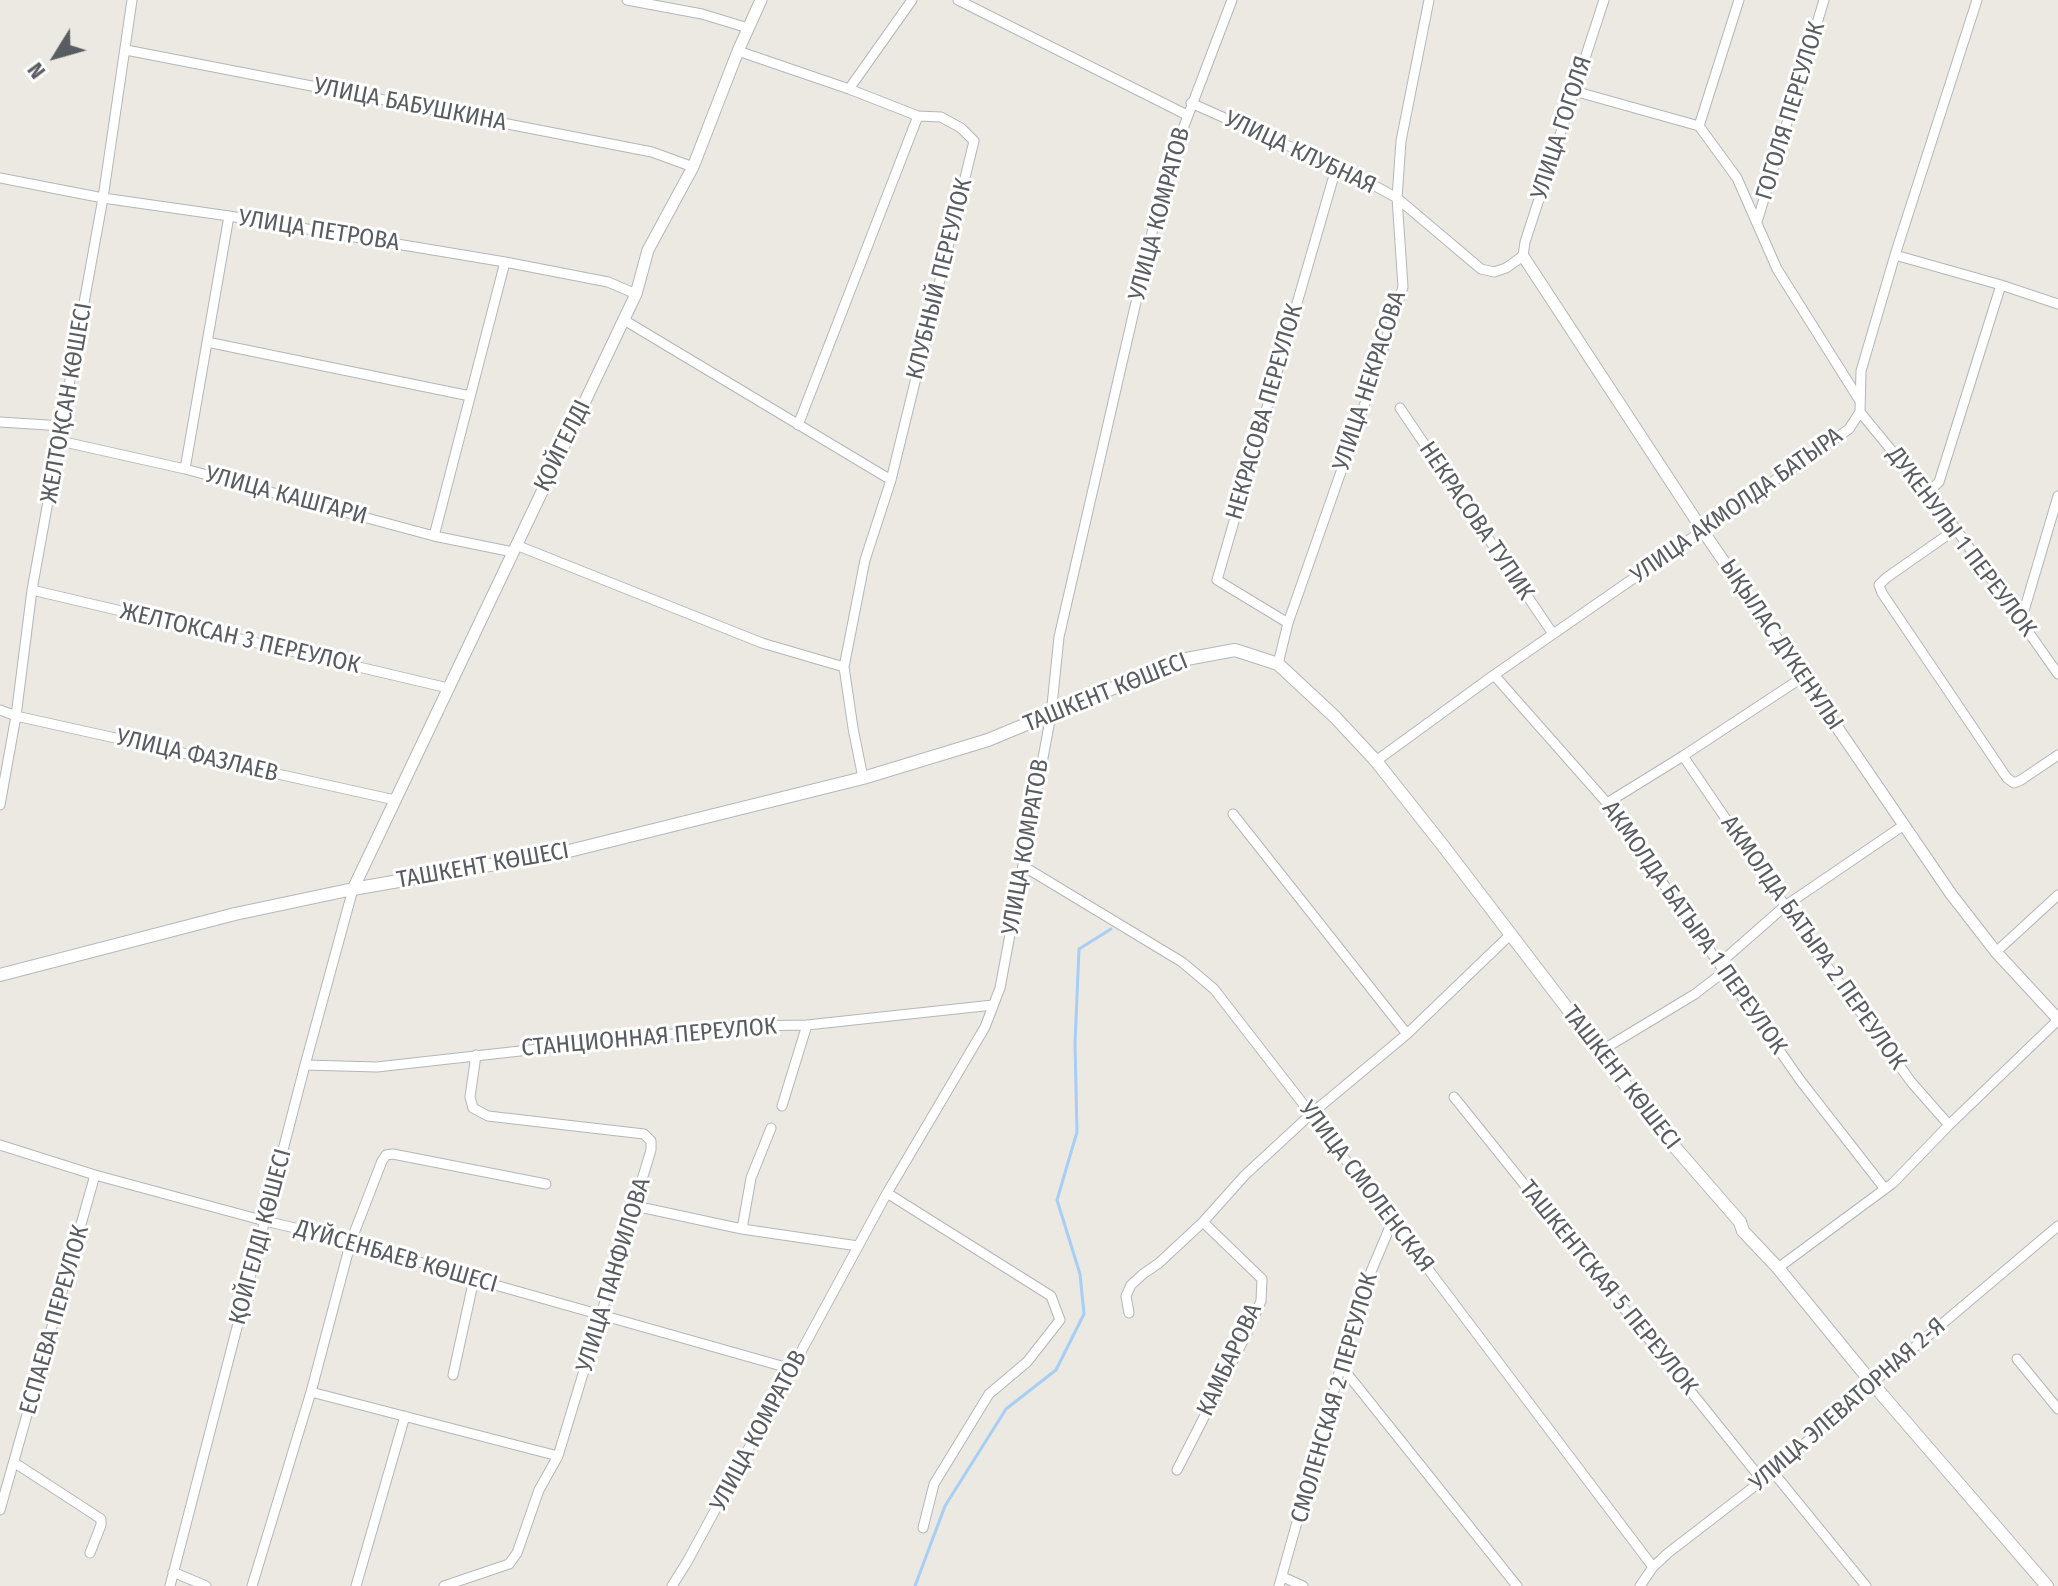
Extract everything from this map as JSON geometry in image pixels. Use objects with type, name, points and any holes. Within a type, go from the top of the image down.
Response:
[{"type":"main road","name":"ТАШКЕНТ КӨШЕСІ","points":[[0,975],[235,914],[353,889],[569,851],[863,778],[988,740],[1181,660],[1235,650],[1278,664],[1335,717],[1376,761],[1660,1130],[2047,1586]]},
{"type":"street","name":"ЖЕЛТОҚСАН КӨШЕСІ","points":[[0,805],[16,716],[32,590],[103,198],[132,0]]},
{"type":"street","points":[[627,0],[702,14],[748,28]]},
{"type":"street","name":"ҚОЙГЕЛДІ","points":[[353,889],[636,294],[648,250],[693,167],[761,0]]},
{"type":"street","points":[[849,89],[912,0]]},
{"type":"street","points":[[958,0],[1187,115]]},
{"type":"street","name":"УЛИЦА КОМРАТОВ","points":[[672,1586],[887,1193],[985,1027],[1000,988],[1051,715],[1059,637],[1165,176],[1232,0]]},
{"type":"street","name":"УЛИЦА НЕКРАСОВА","points":[[1278,664],[1288,623],[1403,287],[1397,198],[1401,141],[1429,0]]},
{"type":"street","name":"УЛИЦА ГОГОЛЯ","points":[[1523,256],[1604,0]]},
{"type":"street","points":[[1574,91],[1699,126],[1739,0]]},
{"type":"street","name":"ГОГОЛЯ ПЕРЕУЛОК","points":[[1757,222],[1824,0]]},
{"type":"street","name":"УЛИЦА АКМОЛДА БАТЫРА","points":[[1376,761],[1494,675],[1849,429],[1860,407],[1861,371],[1895,255],[1977,0]]},
{"type":"street","name":"УЛИЦА БАБУШКИНА","points":[[126,50],[652,152],[693,167]]},
{"type":"street","name":"КЛУБНЫЙ ПЕРЕУЛОК","points":[[738,51],[918,116],[941,117],[961,128],[974,141],[891,480],[865,560],[844,667],[863,778]]},
{"type":"street","name":"УЛИЦА КЛУБНАЯ","points":[[1191,103],[1337,165],[1397,198],[1481,269],[1494,272],[1523,256]]},
{"type":"street","points":[[798,425],[918,116]]},
{"type":"street","name":"ГОГОЛЯ ПЕРЕУЛОК","points":[[1699,126],[1737,178],[1777,269],[1860,407]]},
{"type":"street","name":"НЕКРАСОВА ПЕРЕУЛОК","points":[[1288,623],[1217,580],[1337,165]]},
{"type":"street","name":"УЛИЦА ПЕТРОВА","points":[[0,178],[103,198],[505,262],[608,282],[636,294]]},
{"type":"street","points":[[185,469],[229,216]]},
{"type":"street","points":[[1895,255],[2058,304]]},
{"type":"street","name":"ЫҚЫЛАС ДҮКЕНҰЛЫ","points":[[1523,256],[1703,531],[1951,894],[1996,952],[2058,1020]]},
{"type":"street","points":[[434,536],[505,262]]},
{"type":"street","points":[[1927,493],[1939,482],[2001,285]]},
{"type":"street","points":[[624,320],[891,480]]},
{"type":"street","points":[[207,342],[470,396]]},
{"type":"street","name":"ДУКЕНУЛЫ 1 ПЕРЕУЛОК","points":[[1860,407],[1956,529],[2058,674]]},
{"type":"street","name":"НЕКРАСОВА ТУПИК","points":[[1400,408],[1553,634]]},
{"type":"street","points":[[0,422],[63,426]]},
{"type":"street","name":"УЛИЦА КАШГАРИ","points":[[60,441],[185,469],[434,536],[514,548],[762,643],[844,667]]},
{"type":"street","points":[[2021,621],[2058,496]]},
{"type":"street","points":[[1956,529],[1886,578],[1879,585],[1882,593],[2007,778],[2014,783],[2058,755]]},
{"type":"street","name":"ЖЕЛТОКСАН 3 ПЕРЕУЛОК","points":[[32,590],[448,688]]},
{"type":"street","name":"АКМОЛДА БАТЫРА 1 ПЕРЕУЛОК","points":[[1494,675],[1607,803],[1800,1080],[1885,1189]]},
{"type":"street","points":[[1607,803],[1803,677]]},
{"type":"street","name":"УЛИЦА ФАЗЛАЕВ","points":[[0,710],[395,800]]},
{"type":"street","name":"АКМОЛДА БАТЫРА 2 ПЕРЕУЛОК","points":[[1683,756],[1816,951],[1912,1083],[1949,1125]]},
{"type":"street","points":[[1233,814],[1407,1034]]},
{"type":"street","points":[[1599,1052],[1695,994],[1785,906],[1904,825]]},
{"type":"street","name":"УЛИЦА СМОЛЕНСКАЯ","points":[[1023,866],[1182,962],[1214,989],[1653,1567]]},
{"type":"street","name":"ҚОЙГЕЛДІ КӨШЕСІ","points":[[170,1586],[353,889]]},
{"type":"street","points":[[1996,952],[2058,895]]},
{"type":"street","points":[[1129,1313],[1126,1296],[1131,1285],[1203,1222],[1245,1175],[1311,1114],[1407,1034],[1511,934]]},
{"type":"street","name":"СТАНЦИОННАЯ ПЕРЕУЛОК","points":[[305,1065],[377,1067],[743,1026],[807,1025],[993,1005]]},
{"type":"street","points":[[1778,1268],[1893,1183],[2058,1020]]},
{"type":"street","points":[[782,1106],[807,1025]]},
{"type":"street","name":"УЛИЦА ПАНФИЛОВА","points":[[444,1586],[509,1564],[517,1553],[539,1490],[558,1456],[651,1150],[651,1141],[644,1134],[488,1116],[473,1108],[470,1097],[476,1055]]},
{"type":"street","name":"ТАШКЕНТСКАЯ 5 ПЕРЕУЛОК","points":[[1454,1097],[1762,1480]]},
{"type":"street","points":[[742,1229],[751,1178],[771,1128]]},
{"type":"street","name":"ДҮЙСЕНБАЕВ КӨШЕСІ","points":[[0,1145],[95,1175],[351,1241],[792,1369]]},
{"type":"street","points":[[252,1586],[311,1392],[351,1241],[386,1155],[546,1184]]},
{"type":"street","name":"ЕСПАЕВА ПЕРЕУЛОК","points":[[0,1510],[95,1175]]},
{"type":"street","points":[[887,1193],[1051,1296],[1060,1320],[1027,1362],[989,1394],[934,1484],[923,1528]]},
{"type":"street","points":[[635,1206],[742,1229],[858,1246]]},
{"type":"street","name":"КАМБАРОВА","points":[[1177,1470],[1261,1301],[1262,1279],[1203,1222]]},
{"type":"street","name":"СМОЛЕНСКАЯ 2 ПЕРЕУЛОК","points":[[1303,1586],[1281,1581],[1367,1281],[1392,1222]]},
{"type":"street","name":"УЛИЦА ЭЛЕВАТОРНАЯ 2-Я","points":[[1640,1586],[1668,1553],[1773,1472],[1872,1383],[2057,1228]]},
{"type":"street","points":[[453,1375],[474,1279]]},
{"type":"street","points":[[2017,1359],[2058,1409]]},
{"type":"street","points":[[1341,1366],[1517,1586]]},
{"type":"street","points":[[311,1392],[558,1456]]},
{"type":"street","points":[[356,1586],[405,1416]]},
{"type":"street","points":[[15,1463],[101,1519],[90,1553]]},
{"type":"street","points":[[1773,1472],[1866,1586]]},
{"type":"street","points":[[173,1572],[206,1586]]},
{"type":"waterway","points":[[915,1586],[945,1506],[1006,1409],[1056,1370],[1084,1314],[1080,1274],[1057,1200],[1077,1132],[1075,1044],[1079,949],[1111,929]]}]
